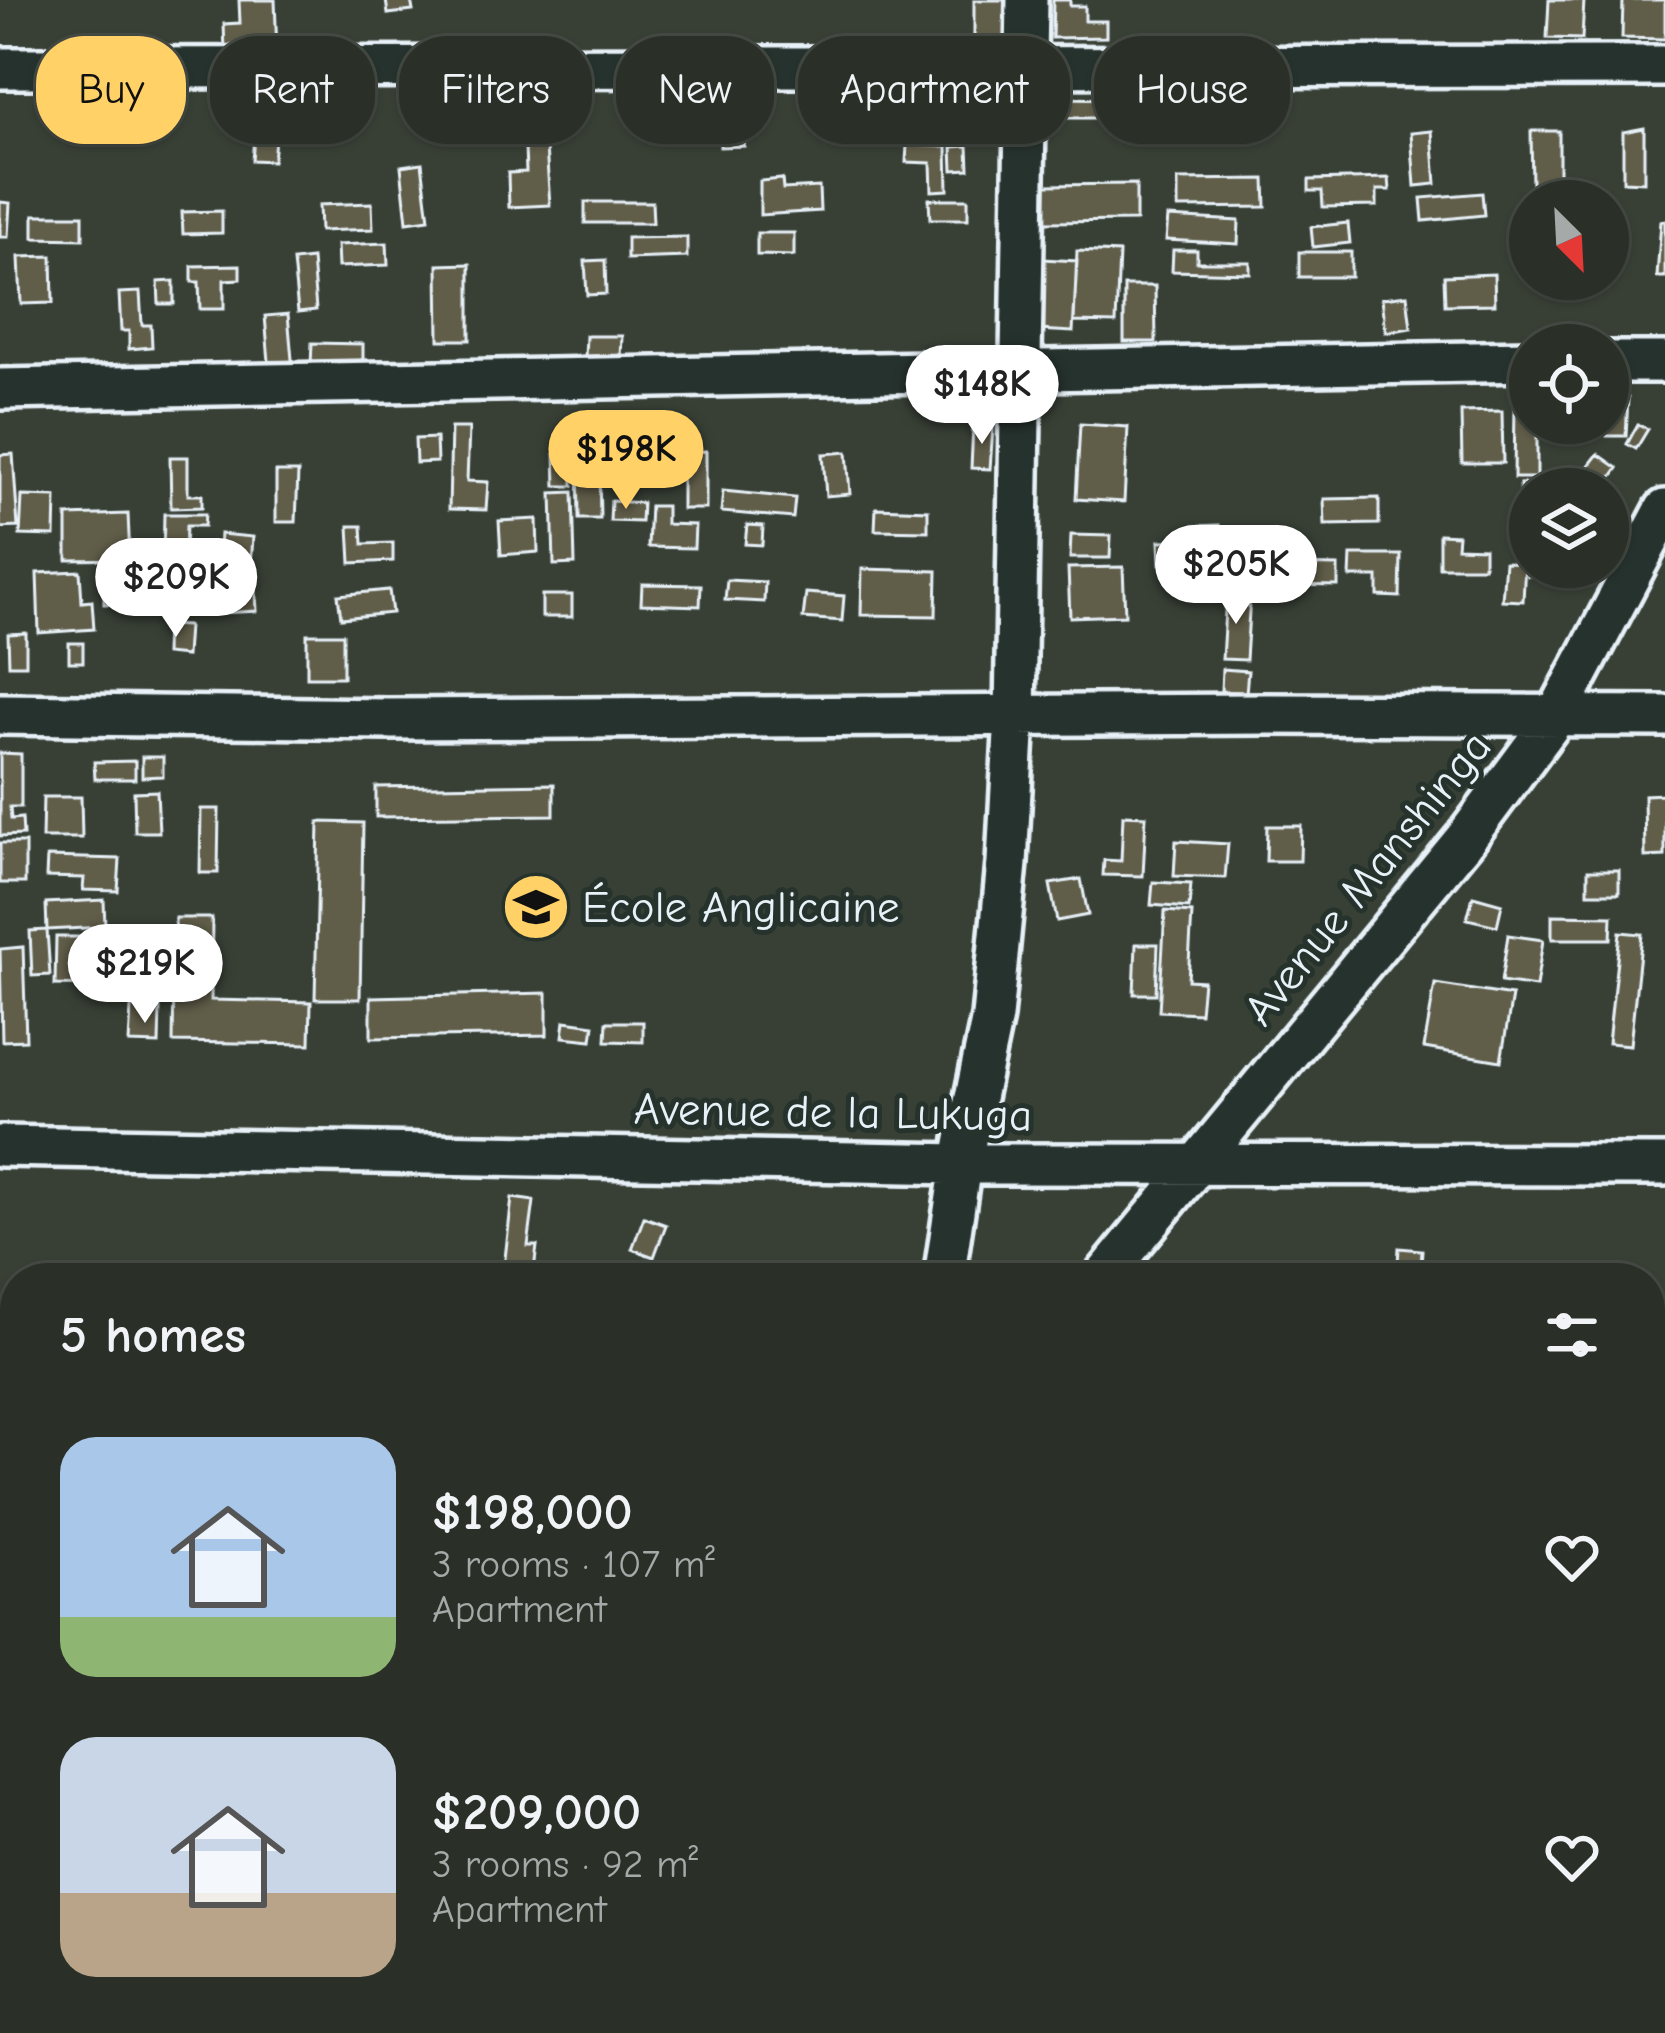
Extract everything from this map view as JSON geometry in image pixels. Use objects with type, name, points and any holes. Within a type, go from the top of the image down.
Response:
[{"type":"street","points":[[1027,0],[1028,36]]},
{"type":"street","points":[[1070,64],[1665,66]]},
{"type":"street","points":[[0,68],[798,68]]},
{"type":"street","points":[[946,1263],[992,1017],[1007,863],[1015,716],[1025,144]]},
{"type":"street","points":[[0,389],[1509,362]]},
{"type":"street","points":[[1629,362],[1665,362]]},
{"type":"street","name":"Avenue Manshinga","points":[[1115,1263],[1465,839],[1555,718],[1665,511]]},
{"type":"street","points":[[0,713],[387,719],[1665,716]]},
{"type":"street","name":"Avenue de la Lukuga","points":[[0,1146],[961,1164],[1665,1165]]},
{"type":"building","points":[[239,0],[275,0],[276,36],[224,36],[224,24],[240,23]]},
{"type":"building","points":[[386,0],[411,0],[413,11],[388,14]]},
{"type":"building","points":[[974,0],[1009,0],[1009,36],[974,36]]},
{"type":"building","points":[[1053,0],[1085,6],[1085,21],[1106,21],[1106,36],[1052,36]]},
{"type":"building","points":[[1549,0],[1584,0],[1582,39],[1547,38]]},
{"type":"building","points":[[1623,0],[1665,0],[1665,39],[1622,38]]},
{"type":"building","points":[[1070,98],[1094,99],[1094,118],[1070,118]]},
{"type":"building","points":[[1644,128],[1644,182],[1623,180],[1623,132]]},
{"type":"building","points":[[1432,131],[1436,184],[1415,186],[1411,133]]},
{"type":"building","points":[[1531,131],[1559,131],[1559,180],[1532,180]]},
{"type":"building","points":[[253,144],[275,144],[273,161],[252,160]]},
{"type":"building","points":[[907,145],[947,147],[948,190],[932,191],[931,163],[906,162]]},
{"type":"building","points":[[968,146],[969,169],[953,170],[952,147]]},
{"type":"building","points":[[546,147],[550,205],[509,207],[508,173],[526,172],[525,148]]},
{"type":"building","points":[[422,163],[429,219],[407,222],[401,166]]},
{"type":"building","points":[[1389,178],[1390,190],[1377,190],[1377,206],[1323,207],[1322,191],[1309,191],[1309,180]]},
{"type":"building","points":[[782,179],[783,189],[819,187],[820,211],[760,215],[760,181]]},
{"type":"building","points":[[1265,179],[1266,207],[1178,208],[1178,180]]},
{"type":"building","points":[[1136,184],[1136,221],[1045,222],[1044,185]]},
{"type":"building","points":[[1482,193],[1484,215],[1423,221],[1421,198]]},
{"type":"building","points":[[929,199],[968,199],[968,219],[930,219]]},
{"type":"building","points":[[0,202],[10,203],[8,237],[0,237]]},
{"type":"building","points":[[585,202],[652,202],[653,223],[585,223]]},
{"type":"building","points":[[372,203],[373,229],[320,231],[319,205]]},
{"type":"building","points":[[222,211],[222,233],[183,234],[182,212]]},
{"type":"building","points":[[34,215],[83,215],[83,239],[34,238]]},
{"type":"building","points":[[1168,217],[1239,221],[1238,244],[1166,240]]},
{"type":"building","points":[[1661,221],[1665,221],[1665,277],[1657,277]]},
{"type":"building","points":[[1348,223],[1350,243],[1313,247],[1311,227]]},
{"type":"building","points":[[757,233],[794,233],[794,256],[757,255]]},
{"type":"building","points":[[687,237],[687,257],[627,259],[627,238]]},
{"type":"building","points":[[387,243],[388,265],[338,267],[337,245]]},
{"type":"building","points":[[1173,250],[1197,250],[1197,262],[1250,262],[1250,273],[1172,271]]},
{"type":"building","points":[[1077,251],[1119,253],[1116,323],[1074,322]]},
{"type":"building","points":[[1299,252],[1351,252],[1351,277],[1299,277]]},
{"type":"building","points":[[52,256],[53,303],[21,304],[19,257]]},
{"type":"building","points":[[312,259],[316,310],[298,312],[293,261]]},
{"type":"building","points":[[1042,259],[1077,261],[1073,332],[1038,330]]},
{"type":"building","points":[[605,260],[606,294],[587,295],[585,261]]},
{"type":"building","points":[[470,264],[470,340],[439,340],[438,265]]},
{"type":"building","points":[[240,265],[240,279],[224,280],[224,309],[200,309],[199,282],[192,282],[192,266]]},
{"type":"building","points":[[1494,274],[1495,304],[1445,305],[1444,276]]},
{"type":"building","points":[[174,281],[174,304],[159,304],[158,282]]},
{"type":"building","points":[[1124,286],[1155,286],[1156,342],[1124,342]]},
{"type":"building","points":[[140,292],[142,325],[151,325],[152,347],[129,349],[129,331],[121,331],[119,293]]},
{"type":"building","points":[[1407,295],[1411,328],[1386,332],[1382,298]]},
{"type":"building","points":[[288,314],[293,371],[270,373],[265,316]]},
{"type":"building","points":[[586,336],[622,336],[621,357],[585,357]]},
{"type":"building","points":[[312,343],[363,344],[363,365],[311,365]]},
{"type":"building","points":[[1502,411],[1503,463],[1462,463],[1461,412]]},
{"type":"building","points":[[1080,424],[1128,427],[1124,502],[1076,499]]},
{"type":"building","points":[[1638,424],[1648,429],[1636,449],[1627,444]]},
{"type":"building","points":[[973,426],[993,427],[990,469],[971,468]]},
{"type":"building","points":[[451,428],[469,428],[467,481],[488,482],[486,510],[449,509]]},
{"type":"building","points":[[436,438],[437,462],[416,463],[415,439]]},
{"type":"building","points":[[1514,444],[1537,444],[1537,468],[1514,468]]},
{"type":"building","points":[[706,451],[706,509],[682,509],[682,452]]},
{"type":"building","points":[[847,452],[850,494],[826,496],[823,454]]},
{"type":"building","points":[[13,454],[18,527],[0,528],[0,455]]},
{"type":"building","points":[[555,454],[573,454],[573,486],[556,486]]},
{"type":"building","points":[[578,454],[592,454],[593,469],[599,469],[600,519],[579,519]]},
{"type":"building","points":[[1598,454],[1618,468],[1587,468]]},
{"type":"building","points":[[170,457],[188,457],[188,495],[202,495],[202,507],[171,508]]},
{"type":"building","points":[[276,472],[298,472],[296,522],[276,522]]},
{"type":"building","points":[[723,491],[795,498],[793,518],[721,512]]},
{"type":"building","points":[[573,492],[575,564],[554,565],[552,493]]},
{"type":"building","points":[[22,496],[56,497],[55,536],[20,535]]},
{"type":"building","points":[[1379,498],[1379,524],[1325,525],[1324,499]]},
{"type":"building","points":[[611,501],[642,503],[641,522],[610,521]]},
{"type":"building","points":[[650,506],[666,506],[666,524],[695,525],[694,548],[648,547]]},
{"type":"building","points":[[876,508],[928,510],[928,531],[875,530]]},
{"type":"building","points":[[128,514],[130,559],[67,560],[67,516]]},
{"type":"building","points":[[164,514],[205,514],[204,526],[186,526],[185,553],[204,553],[204,563],[163,562]]},
{"type":"building","points":[[537,519],[538,552],[501,555],[499,521]]},
{"type":"building","points":[[747,525],[763,526],[762,545],[745,544]]},
{"type":"building","points":[[1219,525],[1220,561],[1160,564],[1159,541],[1194,540],[1194,526]]},
{"type":"building","points":[[349,526],[362,526],[363,544],[393,543],[393,561],[351,563]]},
{"type":"building","points":[[220,534],[253,537],[251,565],[218,562]]},
{"type":"building","points":[[1439,534],[1458,535],[1457,547],[1484,548],[1484,567],[1439,567]]},
{"type":"building","points":[[1071,535],[1111,536],[1110,558],[1070,558]]},
{"type":"building","points":[[1351,555],[1401,555],[1400,597],[1378,596],[1378,577],[1350,577]]},
{"type":"building","points":[[1505,562],[1509,562],[1509,588],[1524,588],[1523,601],[1502,600]]},
{"type":"building","points":[[1284,565],[1338,566],[1338,586],[1284,585]]},
{"type":"building","points":[[152,567],[152,603],[104,604],[104,569]]},
{"type":"building","points":[[1123,567],[1125,615],[1070,617],[1068,568]]},
{"type":"building","points":[[862,569],[937,571],[936,616],[861,615]]},
{"type":"building","points":[[80,571],[82,602],[92,601],[94,629],[39,633],[37,573]]},
{"type":"building","points":[[255,574],[257,611],[204,614],[202,577]]},
{"type":"building","points":[[170,576],[191,577],[190,591],[169,589]]},
{"type":"building","points":[[727,580],[765,582],[764,602],[725,600]]},
{"type":"building","points":[[642,584],[701,585],[700,606],[641,604]]},
{"type":"building","points":[[389,590],[392,613],[341,618],[338,595]]},
{"type":"building","points":[[806,593],[844,596],[842,621],[803,618]]},
{"type":"building","points":[[1226,594],[1250,595],[1246,660],[1222,659]]},
{"type":"building","points":[[542,595],[572,595],[572,617],[542,617]]},
{"type":"building","points":[[166,625],[188,626],[186,656],[165,654]]},
{"type":"building","points":[[26,633],[26,665],[9,665],[8,634]]},
{"type":"building","points":[[307,634],[343,634],[343,677],[307,677]]},
{"type":"building","points":[[69,643],[83,643],[83,662],[69,662]]},
{"type":"building","points":[[1222,669],[1248,671],[1246,693],[1221,691]]},
{"type":"building","points":[[0,753],[21,754],[21,807],[10,807],[11,819],[22,818],[23,835],[0,836]]},
{"type":"building","points":[[142,757],[163,757],[163,776],[142,777]]},
{"type":"building","points":[[135,761],[135,779],[95,779],[94,762]]},
{"type":"building","points":[[554,784],[554,815],[376,817],[376,787]]},
{"type":"building","points":[[157,791],[159,832],[135,832],[134,792]]},
{"type":"building","points":[[1665,794],[1665,856],[1645,857],[1644,795]]},
{"type":"building","points":[[43,797],[81,797],[82,838],[42,838]]},
{"type":"building","points":[[201,809],[219,809],[218,873],[200,873]]},
{"type":"building","points":[[1123,815],[1146,816],[1143,876],[1103,875],[1104,860],[1121,861]]},
{"type":"building","points":[[319,822],[363,823],[360,999],[315,999]]},
{"type":"building","points":[[1267,826],[1301,826],[1300,861],[1266,861]]},
{"type":"building","points":[[1176,841],[1228,844],[1225,878],[1174,876]]},
{"type":"building","points":[[0,843],[25,843],[25,883],[0,883]]},
{"type":"building","points":[[47,857],[120,859],[118,891],[83,890],[84,878],[46,877]]},
{"type":"building","points":[[1588,870],[1619,870],[1619,893],[1588,893]]},
{"type":"building","points":[[1081,879],[1088,915],[1057,921],[1050,884]]},
{"type":"building","points":[[1153,882],[1191,884],[1189,908],[1151,905]]},
{"type":"building","points":[[1473,896],[1502,904],[1497,926],[1467,919]]},
{"type":"building","points":[[104,900],[105,927],[47,930],[46,903]]},
{"type":"building","points":[[1165,911],[1192,913],[1188,980],[1203,981],[1200,1013],[1159,1011]]},
{"type":"building","points":[[1552,915],[1612,916],[1611,939],[1552,939]]},
{"type":"building","points":[[175,918],[212,918],[211,1000],[311,1002],[310,1044],[173,1042]]},
{"type":"building","points":[[47,930],[50,975],[32,976],[30,931]]},
{"type":"building","points":[[1620,932],[1642,934],[1630,1045],[1608,1043]]},
{"type":"building","points":[[1508,935],[1543,940],[1536,987],[1501,982]]},
{"type":"building","points":[[56,937],[103,937],[102,986],[55,985]]},
{"type":"building","points":[[1136,944],[1158,944],[1156,994],[1134,994]]},
{"type":"building","points":[[23,947],[26,1040],[2,1041],[0,949]]},
{"type":"building","points":[[1435,984],[1512,996],[1501,1061],[1424,1048]]},
{"type":"building","points":[[547,993],[547,1035],[371,1038],[371,997]]},
{"type":"building","points":[[131,1007],[160,1008],[159,1044],[129,1043]]},
{"type":"building","points":[[565,1021],[594,1025],[592,1040],[563,1037]]},
{"type":"building","points":[[607,1022],[643,1022],[643,1042],[606,1041]]},
{"type":"building","points":[[512,1198],[534,1201],[528,1246],[537,1246],[535,1263],[504,1263]]},
{"type":"building","points":[[644,1217],[666,1225],[654,1257],[632,1249]]},
{"type":"building","points":[[1399,1248],[1422,1250],[1421,1263],[1398,1263]]},
{"type":"place","name":"École Anglicaine","points":[[536,907]]}]
